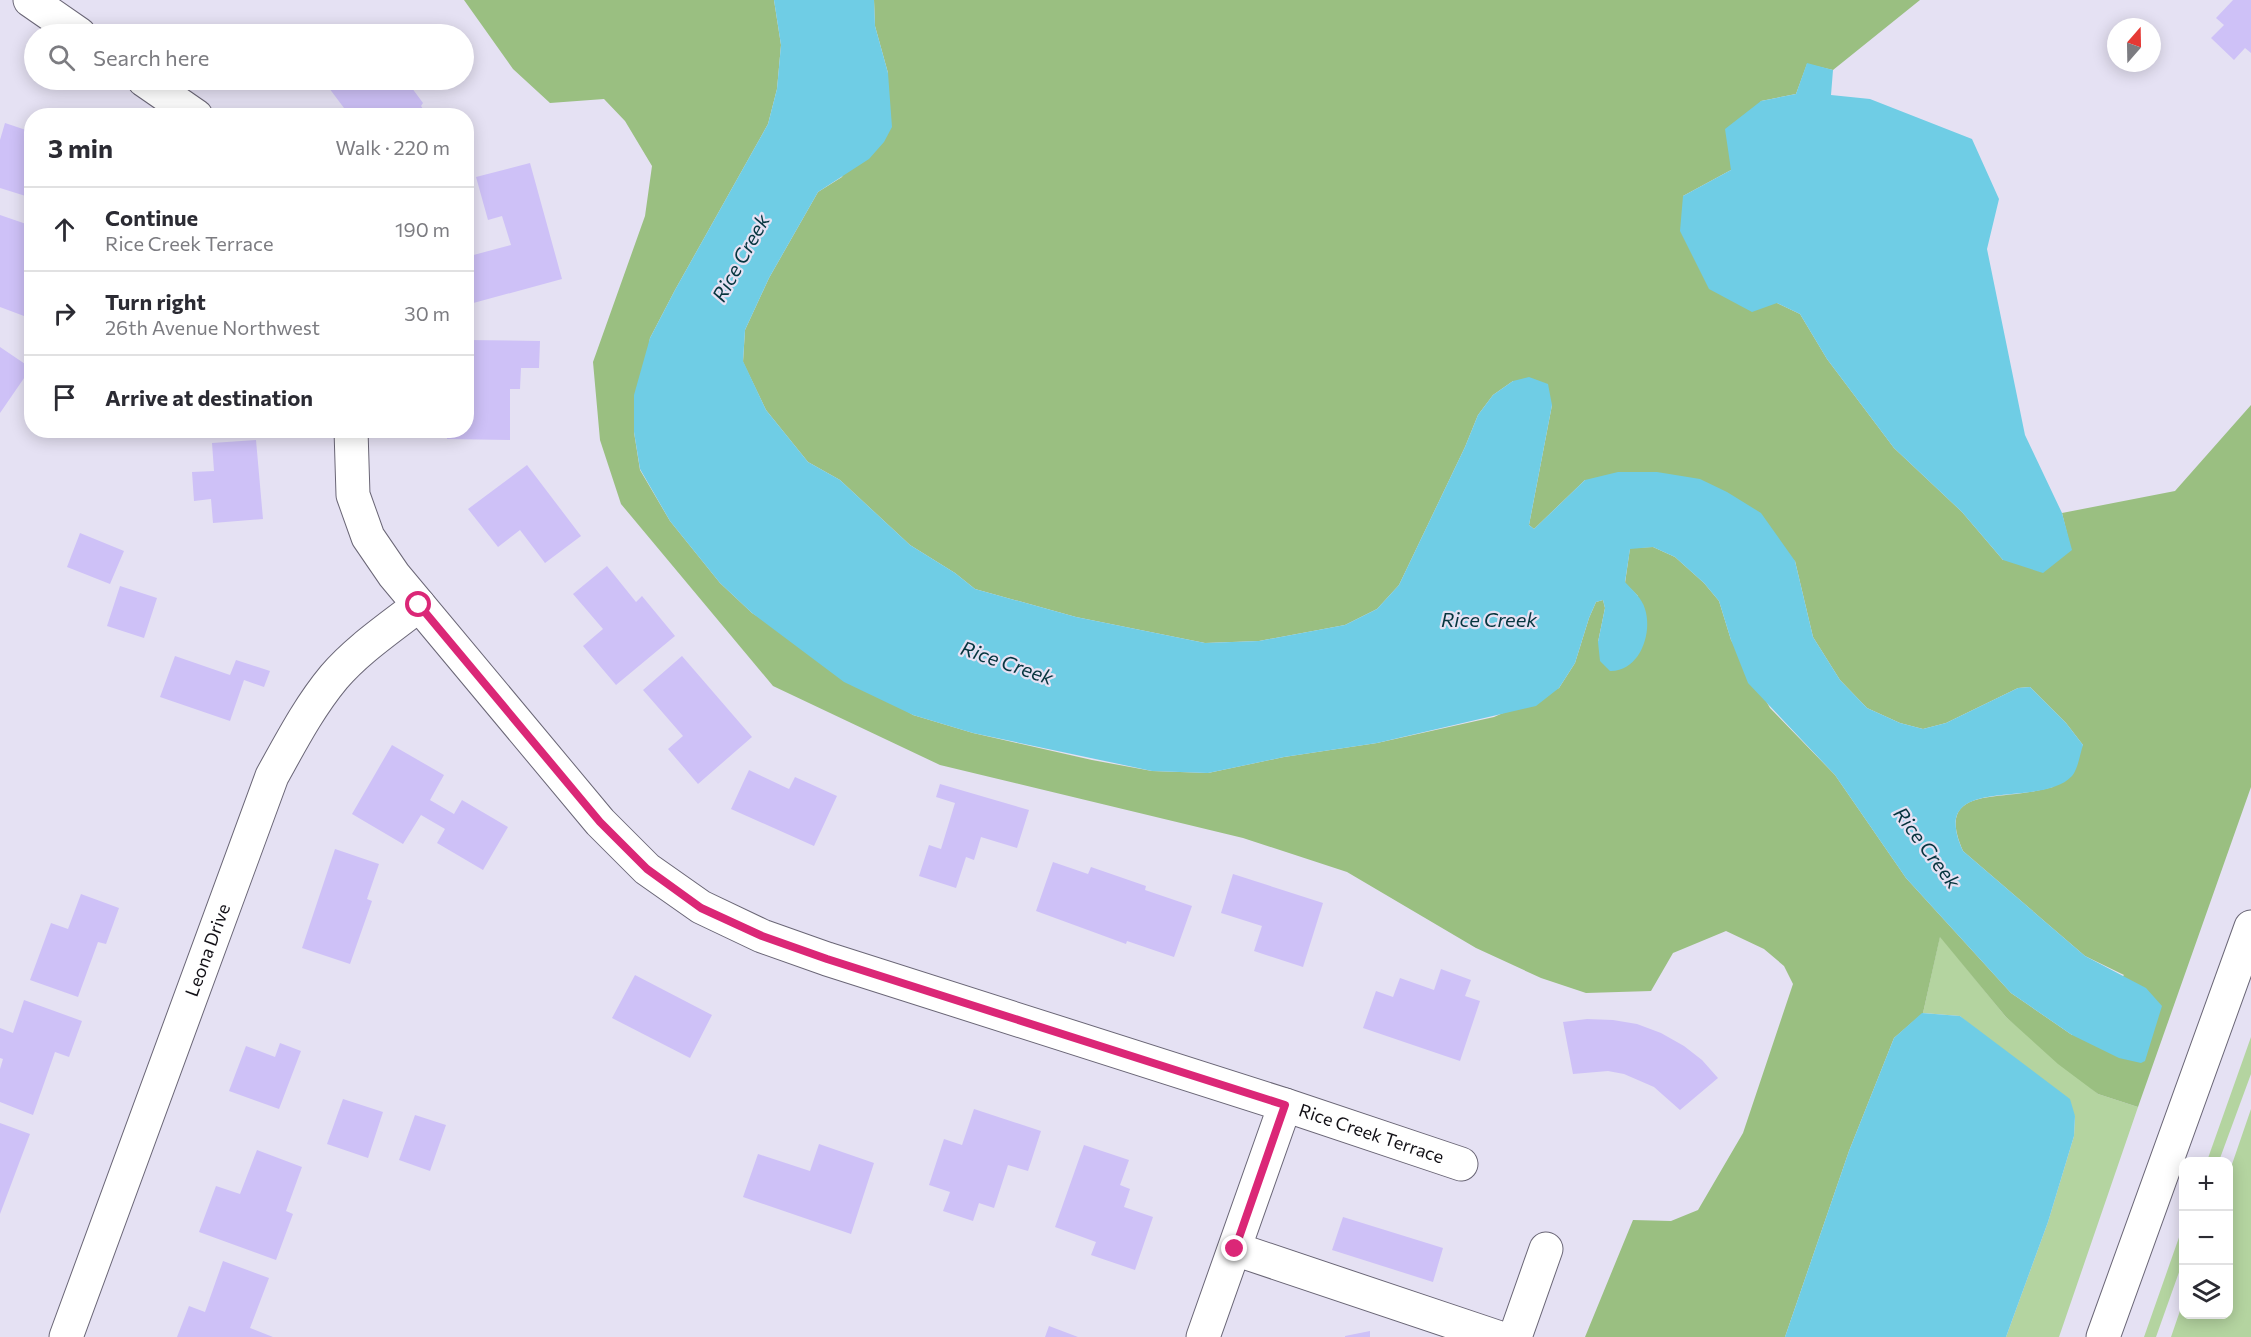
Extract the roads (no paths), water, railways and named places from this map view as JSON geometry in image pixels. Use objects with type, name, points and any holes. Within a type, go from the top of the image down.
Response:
[{"type":"street","points":[[30,0],[65,24]]},
{"type":"street","points":[[158,90],[184,108]]},
{"type":"street","name":"Rice Creek Terrace","points":[[351,438],[353,495],[368,537],[394,575],[600,822],[647,869],[701,908],[762,936],[816,955],[1285,1105],[1461,1164]]},
{"type":"street","name":"Leona Drive","points":[[66,1337],[272,776],[302,722],[334,677],[368,644],[419,605]]},
{"type":"street","points":[[2103,1337],[2251,927]]},
{"type":"street","points":[[1203,1337],[1285,1105]]},
{"type":"street","points":[[1235,1249],[1497,1337]]},
{"type":"street","points":[[1515,1337],[1546,1249]]},
{"type":"water","name":"Rice Creek","points":[[774,0],[874,0],[875,26],[888,73],[892,127],[884,142],[869,159],[818,192],[769,278],[745,330],[743,361],[766,410],[808,462],[840,480],[910,545],[955,573],[975,589],[1076,617],[1205,643],[1259,641],[1345,625],[1377,609],[1399,585],[1478,415],[1493,395],[1513,381],[1529,377],[1548,384],[1552,405],[1529,525],[1534,529],[1585,480],[1618,472],[1657,472],[1700,479],[1761,513],[1795,561],[1813,637],[1840,680],[1867,708],[1900,723],[1923,729],[1946,723],[2018,688],[2030,687],[2066,723],[2083,745],[2072,776],[2057,786],[1973,801],[1960,810],[1956,826],[1963,851],[2085,956],[2146,988],[2162,1006],[2145,1061],[2141,1063],[2119,1058],[2072,1035],[2011,993],[1906,878],[1835,775],[1748,683],[1719,601],[1704,583],[1675,557],[1653,547],[1630,549],[1625,582],[1644,605],[1647,629],[1645,640],[1636,658],[1620,670],[1610,671],[1600,661],[1598,642],[1605,608],[1603,600],[1596,602],[1575,663],[1559,688],[1536,706],[1377,743],[1284,757],[1208,773],[1152,771],[973,733],[913,715],[844,682],[752,613],[720,583],[670,521],[640,469],[634,432],[634,395],[650,338],[768,124],[777,89],[781,45]]},
{"type":"water","points":[[1807,63],[1833,70],[1831,95],[1870,99],[1972,139],[1999,199],[1987,249],[2025,435],[2062,513],[2072,550],[2043,573],[2003,560],[1962,512],[1894,448],[1827,359],[1800,314],[1777,303],[1752,312],[1709,289],[1680,231],[1683,196],[1731,170],[1725,129],[1761,101],[1796,94]]},
{"type":"water","points":[[1922,1013],[1960,1016],[2070,1099],[2075,1116],[2074,1136],[2048,1222],[2006,1337],[1785,1337],[1849,1151],[1894,1038]]}]
